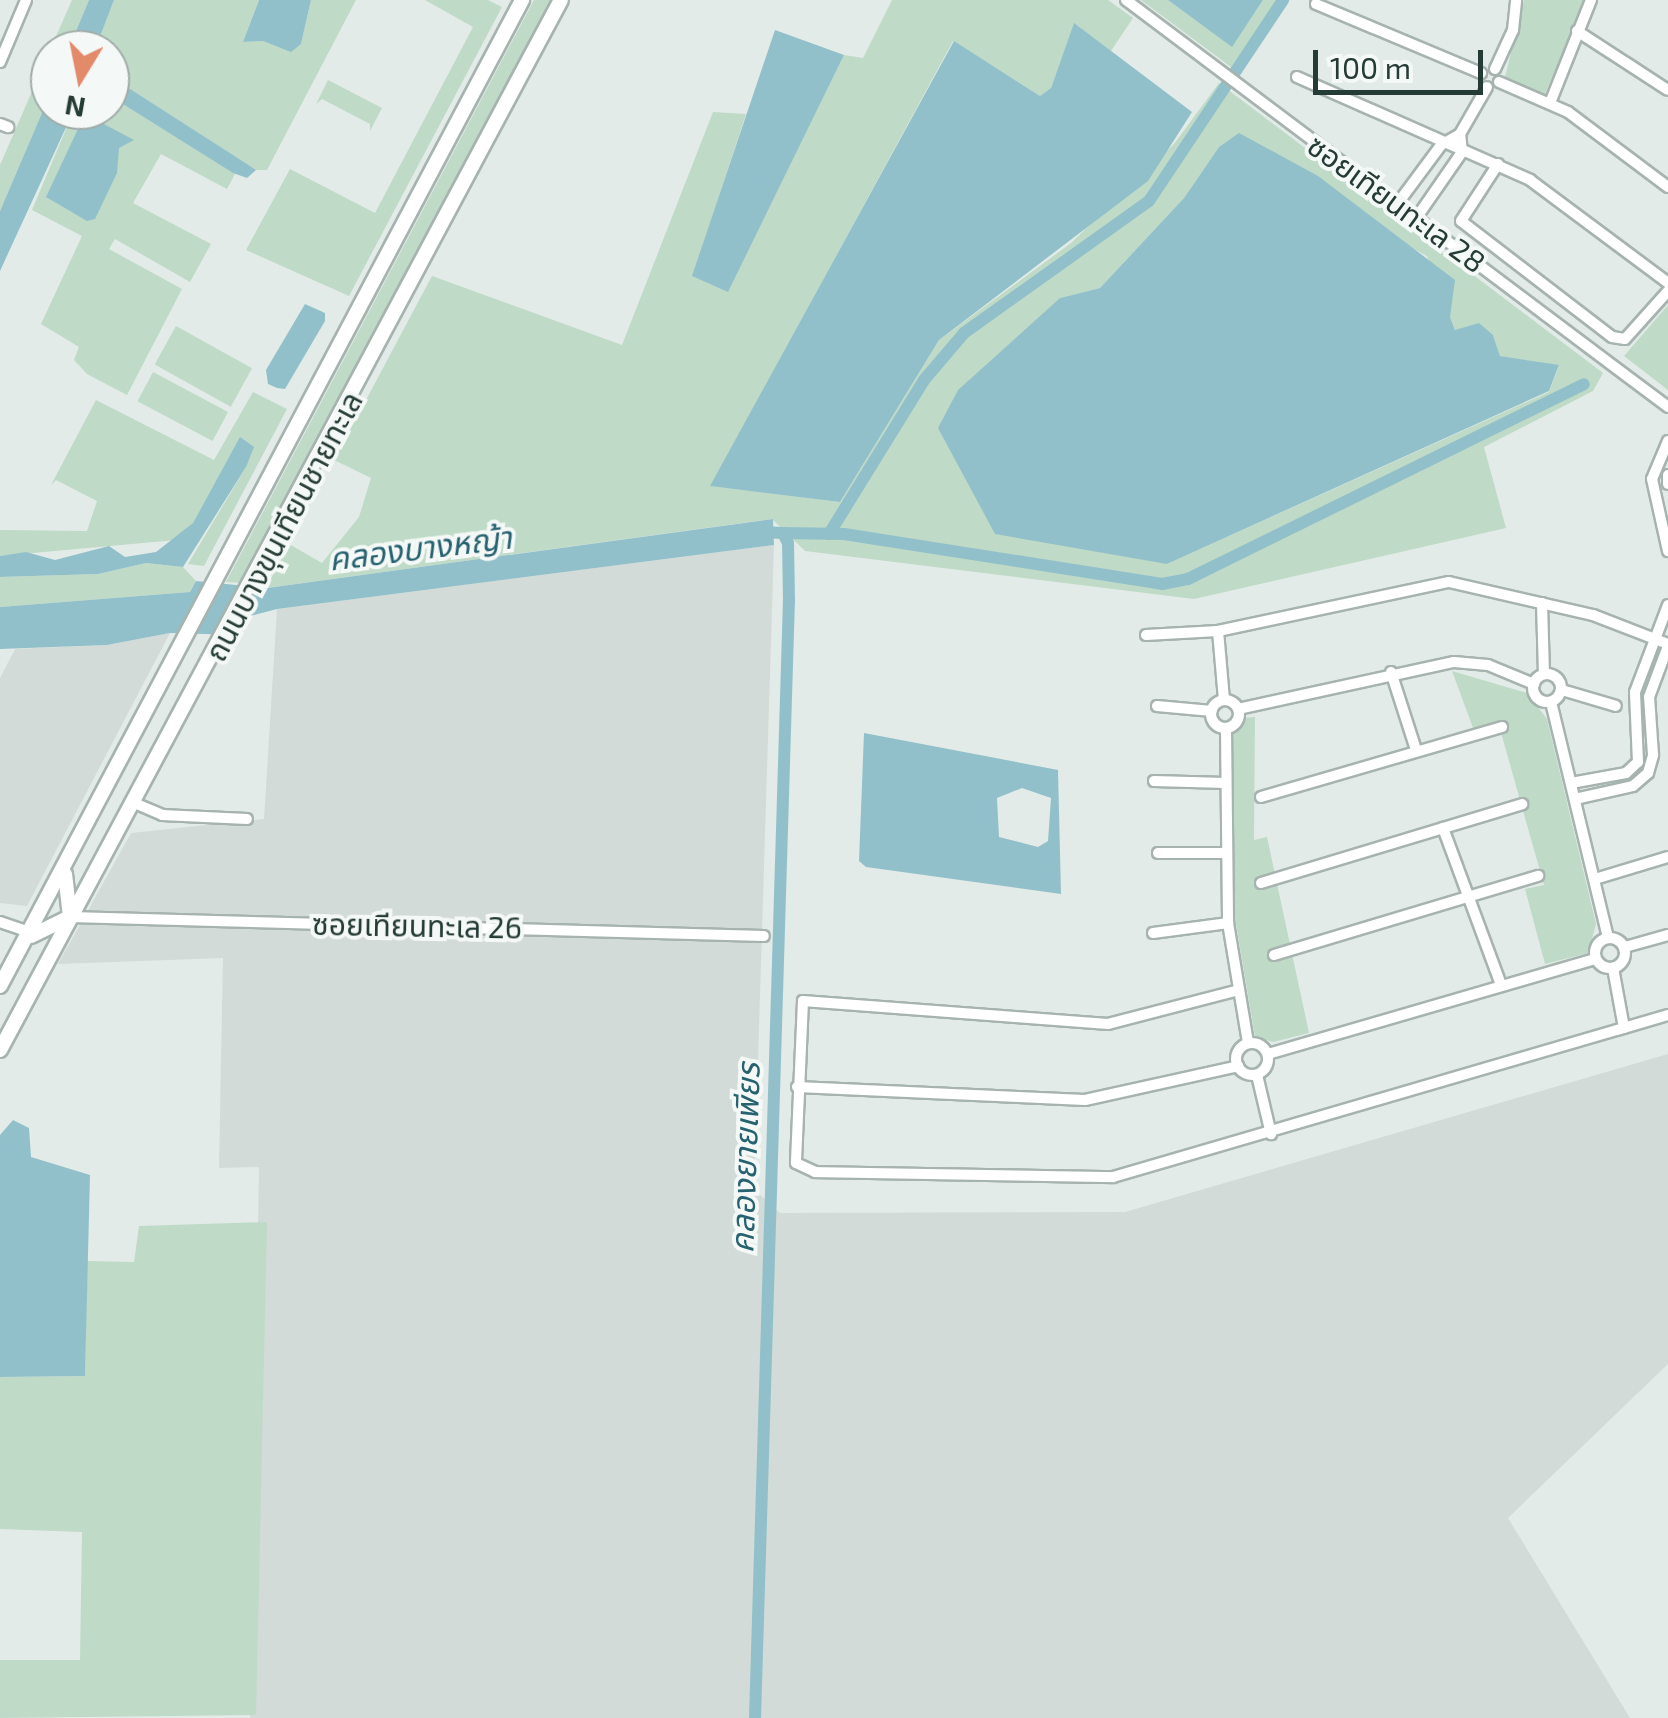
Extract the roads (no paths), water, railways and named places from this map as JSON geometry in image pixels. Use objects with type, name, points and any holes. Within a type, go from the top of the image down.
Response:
[{"type":"main road","name":"ถนนบางขุนเทียนชายทะเล","points":[[0,986],[224,556],[522,0]]},
{"type":"main road","name":"ถนนบางขุนเทียนชายทะเล","points":[[0,1050],[132,802],[219,650],[561,0]]},
{"type":"main road","points":[[26,938],[70,917],[62,885],[70,854]]},
{"type":"street","points":[[0,62],[26,0]]},
{"type":"street","name":"ซอยเทียนทะเล 28","points":[[1126,0],[1668,407]]},
{"type":"street","points":[[1550,102],[1591,0]]},
{"type":"street","points":[[1499,82],[1495,69],[1513,30],[1513,1]]},
{"type":"street","points":[[1316,4],[1481,73],[1495,69]]},
{"type":"street","points":[[1577,32],[1668,90]]},
{"type":"street","points":[[1481,73],[1487,87]]},
{"type":"street","points":[[1296,77],[1441,144],[1498,164],[1530,180],[1668,287],[1625,339],[1608,334],[1461,221],[1498,164]]},
{"type":"street","points":[[1398,203],[1441,144],[1460,134],[1487,87],[1499,82],[1550,102],[1668,186]]},
{"type":"street","points":[[1417,217],[1462,152],[1460,134]]},
{"type":"street","points":[[1668,441],[1653,470],[1668,551]]},
{"type":"street","points":[[1653,470],[1668,476],[1668,484]]},
{"type":"street","points":[[1146,635],[1218,632],[1434,583],[1465,583],[1542,602],[1668,645],[1649,697],[1653,755],[1643,779]]},
{"type":"street","points":[[1534,684],[1544,674],[1542,602]]},
{"type":"street","points":[[1634,770],[1639,752],[1636,692],[1668,605]]},
{"type":"street","points":[[1218,632],[1224,700],[1238,710],[1391,672],[1464,662],[1534,684]]},
{"type":"street","points":[[1391,672],[1416,750]]},
{"type":"street","points":[[1544,674],[1555,676],[1562,690],[1616,706]]},
{"type":"street","points":[[1534,684],[1537,698],[1550,702]]},
{"type":"street","points":[[1550,702],[1562,690]]},
{"type":"street","points":[[1157,706],[1212,710],[1224,700]]},
{"type":"street","points":[[1550,702],[1608,938],[1624,947],[1668,935]]},
{"type":"street","points":[[1212,710],[1213,721],[1226,728]]},
{"type":"street","points":[[1226,728],[1238,719],[1238,710]]},
{"type":"street","points":[[1261,797],[1502,727]]},
{"type":"street","points":[[1226,728],[1228,924],[1248,1043]]},
{"type":"street","points":[[1634,770],[1643,779]]},
{"type":"street","points":[[1571,783],[1634,770]]},
{"type":"street","points":[[1574,799],[1643,779]]},
{"type":"street","points":[[1154,781],[1226,783]]},
{"type":"street","points":[[132,802],[162,815],[247,819]]},
{"type":"street","points":[[1261,883],[1522,804]]},
{"type":"street","points":[[1444,828],[1500,985]]},
{"type":"street","points":[[1158,853],[1226,853]]},
{"type":"street","points":[[1595,879],[1668,858]]},
{"type":"street","points":[[1274,954],[1538,876]]},
{"type":"street","name":"ซอยเทียนทะเล 26","points":[[70,917],[764,936]]},
{"type":"street","points":[[0,922],[26,938]]},
{"type":"street","points":[[1153,933],[1228,924]]},
{"type":"street","points":[[1596,959],[1596,945],[1608,938]]},
{"type":"street","points":[[1614,968],[1622,962],[1624,947]]},
{"type":"street","points":[[1248,1043],[1268,1054],[1596,959],[1614,968]]},
{"type":"street","points":[[1614,968],[1624,1028]]},
{"type":"street","points":[[1239,990],[1108,1024],[803,1001],[796,1163],[815,1172],[1114,1177],[1668,1016]]},
{"type":"street","points":[[1238,1066],[1237,1055],[1248,1043]]},
{"type":"street","points":[[1256,1075],[1267,1067],[1268,1054]]},
{"type":"street","points":[[797,1087],[1084,1100],[1238,1066],[1256,1075],[1271,1134]]},
{"type":"water","points":[[89,0],[114,0],[103,30],[76,30]]},
{"type":"water","points":[[259,0],[311,0],[301,44],[291,52],[263,41],[243,42]]},
{"type":"water","points":[[1168,0],[1263,0],[1232,47]]},
{"type":"water","points":[[1074,23],[1192,112],[1148,181],[939,340],[840,502],[710,486],[954,41],[1040,96],[1051,88]]},
{"type":"water","points":[[775,30],[844,55],[728,292],[692,276]]},
{"type":"water","points":[[130,89],[256,170],[247,178],[130,109]]},
{"type":"water","points":[[35,130],[65,130],[0,271],[0,211]]},
{"type":"water","points":[[77,130],[115,130],[134,140],[119,148],[117,173],[95,219],[87,221],[46,197]]},
{"type":"water","points":[[1239,133],[1318,176],[1455,280],[1450,317],[1455,330],[1479,323],[1493,335],[1500,356],[1559,365],[1549,391],[1167,564],[995,534],[938,428],[958,390],[1060,298],[1100,288],[1184,198],[1219,147]]},
{"type":"water","points":[[305,304],[325,313],[325,321],[285,389],[277,388],[268,384],[266,370]]},
{"type":"water","points":[[240,437],[254,447],[246,467],[183,567],[146,563],[98,574],[0,577],[0,556],[26,552],[55,560],[109,546],[125,557],[156,552],[193,523]]},
{"type":"water","points":[[773,519],[774,545],[277,609],[250,616],[240,635],[170,633],[107,645],[0,649],[0,607],[190,592],[196,581],[267,588]]},
{"type":"water","points":[[864,733],[1058,770],[1061,894],[866,867],[859,861]],"holes":[[[1022,788],[1051,798],[1048,841],[1038,847],[999,837],[997,798]]]},
{"type":"water","points":[[13,1120],[29,1128],[31,1157],[90,1175],[85,1376],[0,1377],[0,1135]]},
{"type":"waterway","points":[[829,534],[924,380],[964,333],[1149,201],[1283,0]]},
{"type":"waterway","points":[[783,533],[844,534],[1162,584],[1188,579],[1584,384]]},
{"type":"waterway","name":"คลองยายเพียร","points":[[755,1718],[789,600],[788,543],[783,533],[761,532]]},
{"type":"water label","name":"คลองบางหญ้า","points":[[420,547]]}]
